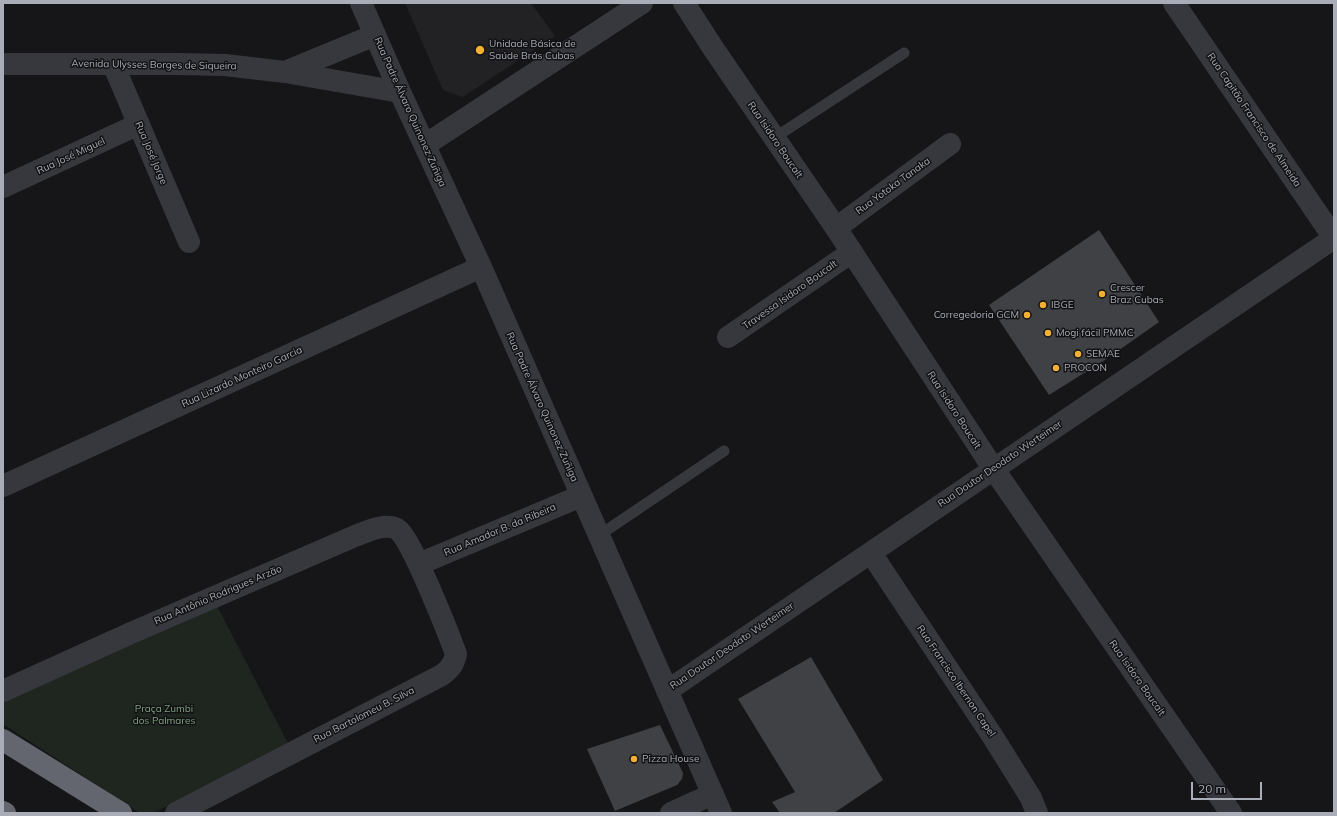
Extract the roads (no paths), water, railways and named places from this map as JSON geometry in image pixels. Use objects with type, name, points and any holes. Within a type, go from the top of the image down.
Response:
[{"type":"highway","points":[[3,740],[121,813]]},
{"type":"street","name":"Rua Padre Álvaro Quinonez Zuñiga","points":[[361,3],[400,92],[481,267],[598,536],[717,803]]},
{"type":"street","points":[[425,145],[642,3]]},
{"type":"street","name":"Rua Isidoro Boucalt","points":[[684,3],[852,252],[992,468],[1231,813]]},
{"type":"street","name":"Rua Capitão Francisco de Almeida","points":[[1174,3],[1334,238]]},
{"type":"street","points":[[285,72],[375,35]]},
{"type":"street","name":"Avenida Ulysses Borges de Siqueira","points":[[3,64],[225,65],[285,72],[400,92]]},
{"type":"street","name":"Rua José Jorge","points":[[113,64],[189,242]]},
{"type":"street","name":"Rua José Miguel","points":[[3,187],[139,124]]},
{"type":"street","name":"Rua Yotoka Tanaka","points":[[836,228],[950,144]]},
{"type":"street","name":"Rua Doutor Deodato Werteimer","points":[[667,690],[871,553],[992,468],[1334,238]]},
{"type":"street","name":"Travessa Isidoro Boucalt","points":[[728,337],[852,252]]},
{"type":"street","name":"Rua Lizardo Monteiro Garcia","points":[[3,486],[481,267]]},
{"type":"street","name":"Rua Amador B. da Ribeira","points":[[419,564],[581,496]]},
{"type":"street","name":"Rua Antônio Rodrigues Arzão","points":[[3,691],[138,630],[348,539],[378,528],[387,527],[398,529],[404,535],[419,564]]},
{"type":"street","name":"Rua Francisco Ibernon Capel","points":[[871,553],[993,737],[1031,798],[1037,813]]},
{"type":"street","name":"Rua Bartolomeu B. Silva","points":[[176,813],[442,675],[450,669],[455,662],[456,654],[419,564]]},
{"type":"street","points":[[671,813],[717,803]]},
{"type":"lane","points":[[774,138],[904,53]]},
{"type":"lane","points":[[598,536],[724,451]]},
{"type":"place","name":"Unidade Básica de Saúde Brás Cubas","points":[[480,50]]},
{"type":"place","name":"Crescer Braz Cubas","points":[[1102,294]]},
{"type":"place","name":"IBGE","points":[[1043,305]]},
{"type":"place","name":"Corregedoria GCM","points":[[1027,315]]},
{"type":"place","name":"Mogi fácil PMMC","points":[[1048,333]]},
{"type":"place","name":"SEMAE","points":[[1078,354]]},
{"type":"place","name":"PROCON","points":[[1056,368]]},
{"type":"place","name":"Pizza House","points":[[634,759]]},
{"type":"park label","name":"Praça Zumbi dos Palmares","points":[[164,714]]}]
